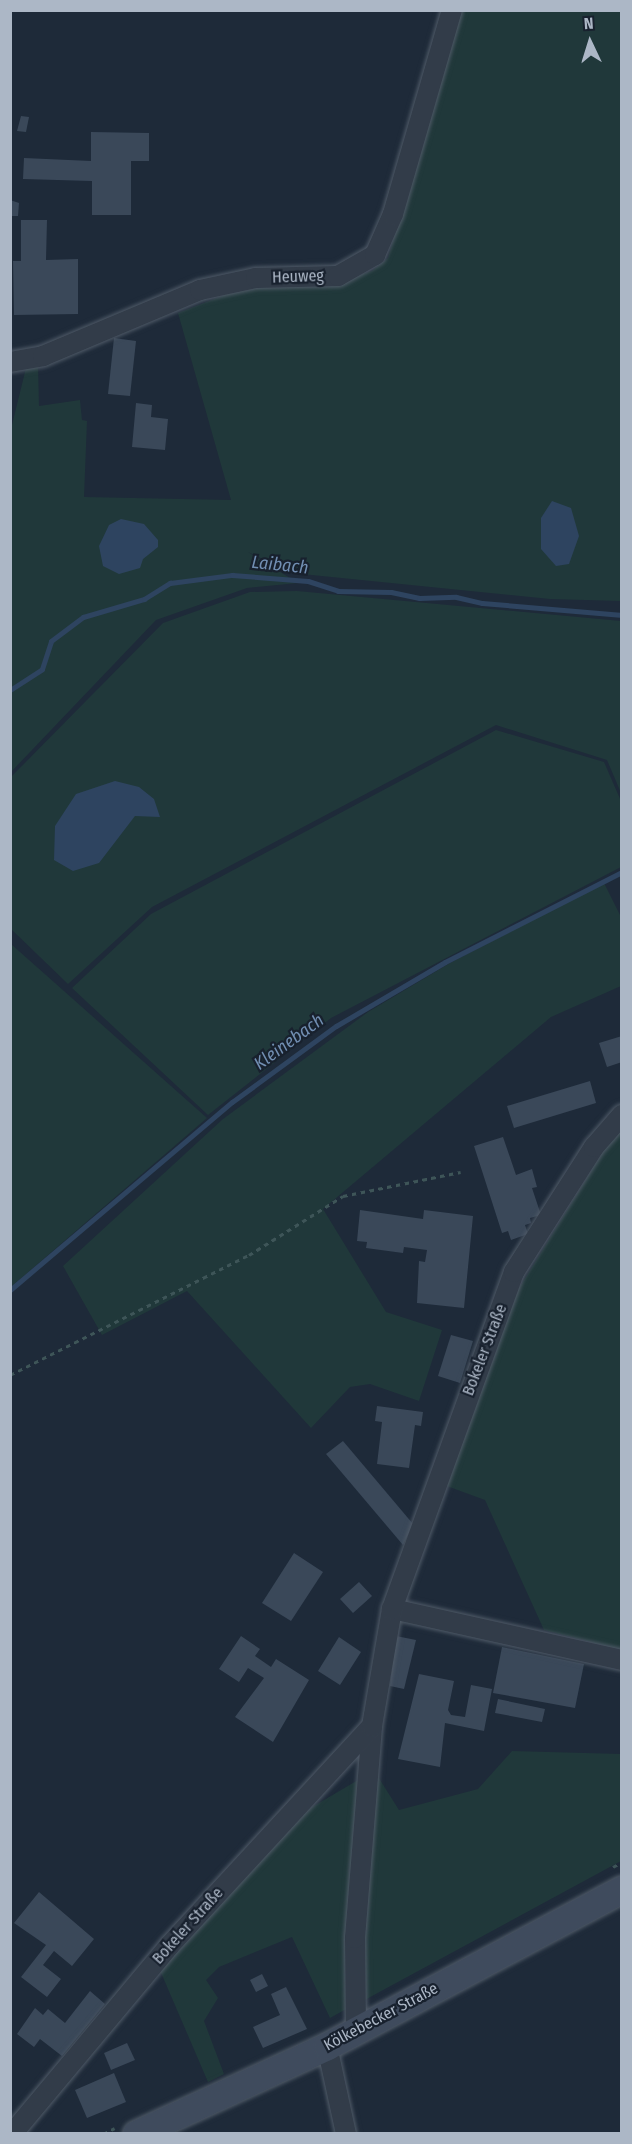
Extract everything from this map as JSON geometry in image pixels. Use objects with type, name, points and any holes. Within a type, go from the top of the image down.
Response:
[{"type":"main road","name":"Kölkebecker Straße","points":[[136,2133],[327,2046],[621,1889]]},
{"type":"street","name":"Heuweg","points":[[10,362],[43,356],[201,290],[256,278],[338,276],[375,255],[393,214],[452,10]]},
{"type":"street","name":"Bokeler Straße","points":[[356,2031],[355,1938],[372,1726],[392,1609],[514,1272],[594,1147],[621,1115]]},
{"type":"street","points":[[392,1609],[621,1660]]},
{"type":"street","name":"Bokeler Straße","points":[[12,2133],[170,1945],[372,1726]]},
{"type":"street","points":[[327,2046],[346,2133]]},
{"type":"path","points":[[10,1375],[249,1255],[343,1196],[461,1172]]},
{"type":"green space","points":[[459,11],[621,11],[621,601],[550,599],[292,573],[248,552],[298,583],[247,588],[156,620],[11,772],[10,433],[26,368],[38,365],[39,406],[80,400],[82,420],[87,421],[84,497],[231,500],[178,313],[248,286],[348,279],[372,271],[388,258]]},
{"type":"green space","points":[[297,591],[621,621],[621,793],[607,760],[496,725],[152,907],[68,984],[11,929],[10,778],[163,623],[250,592]]},
{"type":"green space","points":[[496,730],[604,762],[621,801],[621,867],[331,1018],[208,1115],[72,988],[151,914]]},
{"type":"green space","points":[[604,883],[621,917],[621,986],[551,1017],[323,1209],[386,1312],[442,1330],[419,1401],[370,1384],[350,1387],[311,1428],[187,1291],[102,1335],[63,1266],[223,1119],[368,1012],[450,963]]},
{"type":"green space","points":[[11,944],[207,1118],[11,1287]]},
{"type":"green space","points":[[621,1129],[621,1650],[544,1630],[485,1500],[444,1485],[516,1293],[604,1150]]},
{"type":"green space","points":[[512,1751],[621,1754],[621,1861],[361,2002],[362,1936],[375,1772],[399,1810],[478,1789]]},
{"type":"green space","points":[[358,1780],[348,2008],[330,2018],[292,1937],[219,1967],[206,1980],[218,1998],[204,2021],[224,2074],[208,2082],[159,1968],[297,1816]]},
{"type":"water","points":[[552,501],[571,508],[579,536],[569,564],[556,566],[541,549],[541,518]]},
{"type":"water","points":[[121,519],[144,524],[158,540],[158,547],[143,559],[140,568],[119,574],[103,566],[99,546],[109,525]]},
{"type":"water","points":[[115,781],[139,787],[154,799],[160,817],[135,816],[99,863],[73,871],[54,860],[55,826],[76,794]]},
{"type":"building","points":[[21,116],[29,117],[26,132],[17,131]]},
{"type":"building","points":[[91,132],[149,133],[149,161],[131,161],[131,215],[92,215],[92,181],[23,179],[24,158],[91,161]]},
{"type":"building","points":[[10,200],[19,203],[18,216],[10,216]]},
{"type":"building","points":[[21,220],[47,220],[46,260],[78,259],[78,314],[14,315],[13,261],[21,261]]},
{"type":"building","points":[[114,338],[136,341],[130,396],[108,394]]},
{"type":"building","points":[[136,403],[152,405],[151,417],[168,419],[165,450],[132,447]]},
{"type":"building","points":[[622,1036],[622,1062],[607,1067],[599,1043]]},
{"type":"building","points":[[590,1081],[596,1103],[514,1128],[507,1106]]},
{"type":"building","points":[[503,1137],[516,1175],[532,1169],[537,1187],[532,1188],[541,1215],[530,1218],[531,1223],[525,1225],[528,1234],[511,1240],[508,1231],[502,1233],[474,1146]]},
{"type":"building","points":[[360,1210],[423,1219],[424,1210],[473,1216],[464,1308],[417,1303],[419,1261],[425,1262],[427,1250],[404,1247],[403,1253],[366,1248],[367,1242],[357,1241]]},
{"type":"building","points":[[451,1335],[473,1341],[460,1383],[438,1376]]},
{"type":"building","points":[[377,1406],[423,1412],[421,1426],[415,1425],[409,1468],[377,1464],[382,1422],[375,1421]]},
{"type":"building","points":[[343,1441],[413,1524],[403,1545],[326,1454]]},
{"type":"building","points":[[294,1553],[323,1572],[291,1621],[262,1603]]},
{"type":"building","points":[[359,1582],[372,1596],[353,1613],[340,1599]]},
{"type":"building","points":[[241,1636],[260,1649],[255,1656],[271,1667],[276,1659],[309,1680],[273,1742],[235,1717],[264,1678],[248,1668],[239,1682],[219,1669]]},
{"type":"building","points":[[396,1636],[416,1640],[404,1689],[390,1686]]},
{"type":"building","points":[[339,1637],[361,1652],[340,1685],[318,1671]]},
{"type":"building","points":[[502,1647],[584,1664],[575,1708],[493,1693]]},
{"type":"building","points":[[419,1674],[454,1681],[448,1710],[451,1715],[465,1717],[471,1685],[492,1689],[484,1731],[445,1723],[440,1767],[398,1759]]},
{"type":"building","points":[[498,1699],[545,1709],[542,1722],[495,1713]]},
{"type":"building","points":[[39,1892],[94,1939],[72,1966],[54,1951],[43,1965],[61,1979],[47,1997],[21,1977],[46,1945],[14,1923]]},
{"type":"building","points":[[262,1974],[268,1986],[256,1992],[250,1980]]},
{"type":"building","points":[[286,1987],[307,2029],[263,2048],[253,2027],[280,2015],[271,1994]]},
{"type":"building","points":[[90,1991],[105,2004],[62,2056],[40,2039],[34,2047],[17,2034],[35,2008],[43,2015],[48,2009],[65,2023]]},
{"type":"building","points":[[127,2043],[135,2060],[111,2070],[104,2053]]},
{"type":"building","points":[[114,2073],[126,2102],[87,2118],[75,2090]]},
{"type":"waterway","name":"Laibach","points":[[10,690],[42,669],[51,641],[83,617],[144,599],[170,583],[232,575],[308,581],[338,591],[391,592],[419,598],[456,597],[482,603],[622,615]]},
{"type":"waterway","name":"Kleinebach","points":[[10,1290],[232,1102],[336,1026],[445,962],[622,872]]}]
